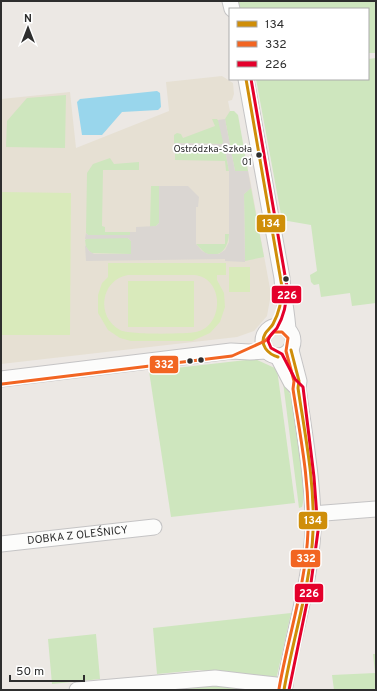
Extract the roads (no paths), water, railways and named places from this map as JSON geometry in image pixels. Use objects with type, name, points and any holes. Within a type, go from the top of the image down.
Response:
[{"type":"street","points":[[77,690],[215,678],[284,688],[308,571],[312,514],[298,388],[291,382],[274,345],[283,296],[282,278],[246,80]]},
{"type":"street","points":[[283,296],[286,304],[288,330]]},
{"type":"street","points":[[1,379],[274,345],[293,337],[288,330],[280,326],[274,345]]},
{"type":"street","points":[[312,514],[376,509]]},
{"type":"street","name":"DOBKA Z OLEŚNICY","points":[[1,544],[154,527]]},
{"type":"water","points":[[157,91],[160,93],[161,107],[158,110],[122,112],[102,135],[82,135],[77,102],[80,99]]},
{"type":"place","name":"Ostródzka-Szkoła 01","points":[[259,155]]}]
